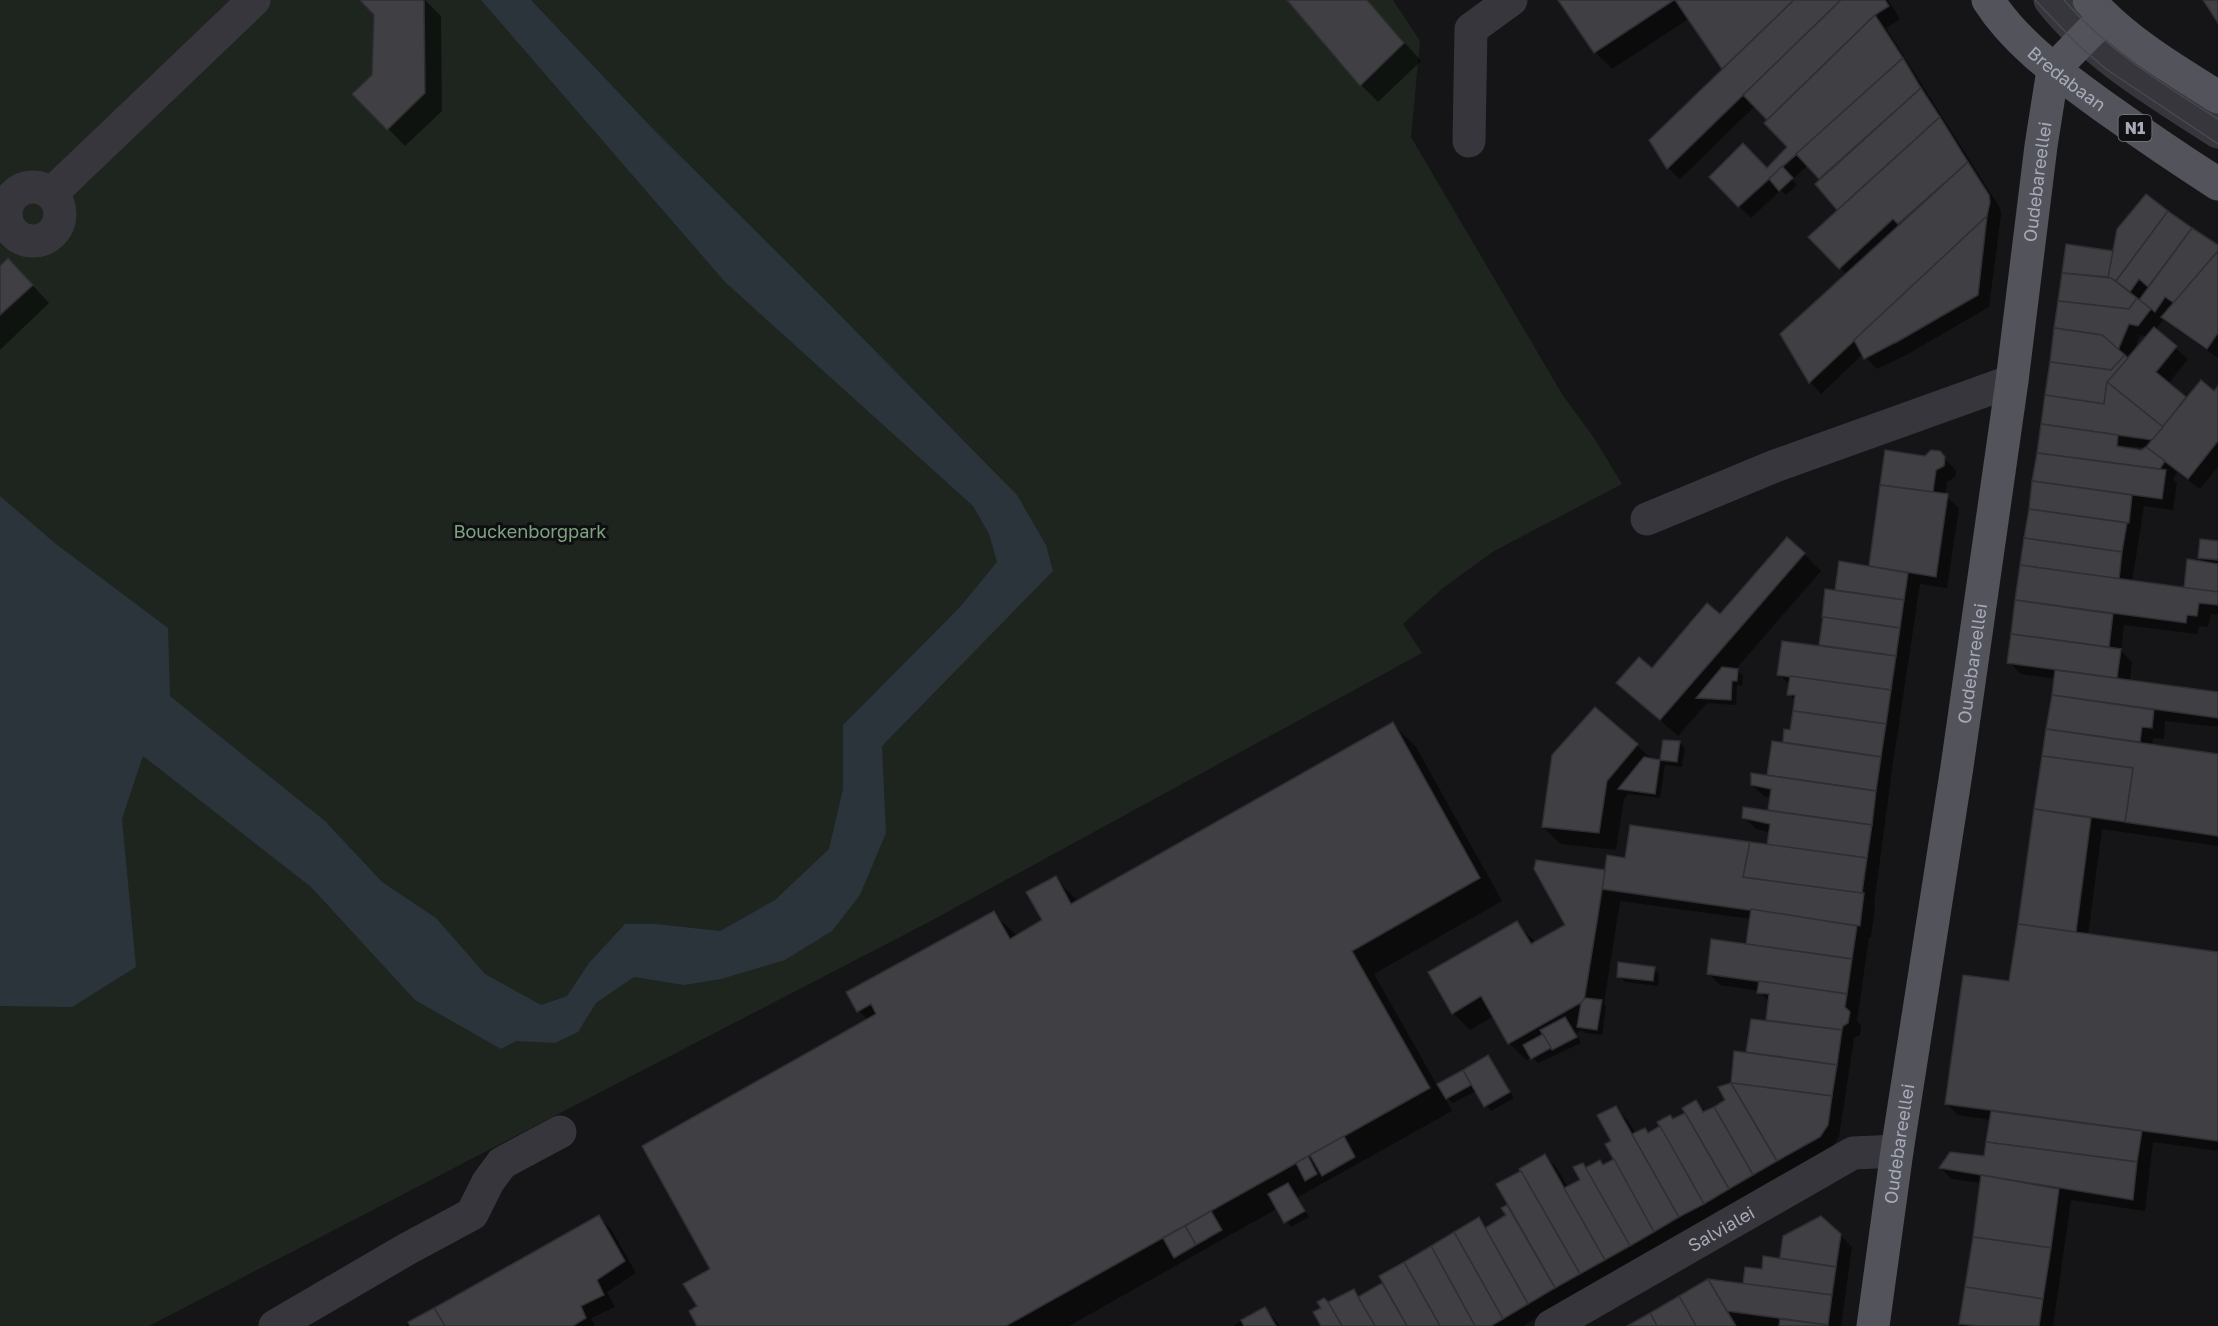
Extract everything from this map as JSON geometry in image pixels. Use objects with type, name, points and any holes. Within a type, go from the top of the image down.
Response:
[{"type":"main road","name":"Bredabaan","points":[[1988,0],[2002,22],[2053,70],[2218,184]]},
{"type":"main road","points":[[2053,70],[2094,19],[2218,97]]},
{"type":"main road","name":"Oudebareellei","points":[[1873,1326],[1958,767],[2053,70]]},
{"type":"street","points":[[52,193],[254,0]]},
{"type":"street","points":[[1469,141],[1471,29],[1512,0]]},
{"type":"street","points":[[2050,0],[2094,19],[2113,63],[2218,132]]},
{"type":"street","points":[[1647,519],[1775,466],[2012,381]]},
{"type":"street","points":[[275,1326],[406,1249],[472,1214],[488,1182],[502,1162],[560,1132]]},
{"type":"street","name":"Salvialei","points":[[1551,1326],[1853,1153],[1898,1151]]},
{"type":"green space","name":"Bouckenborgpark","points":[[0,0],[1393,0],[1420,41],[1411,137],[1562,394],[1594,438],[1622,484],[1494,551],[1443,588],[1403,624],[1422,653],[927,923],[149,1326],[0,1326]]},
{"type":"shaded area","points":[[481,0],[531,0],[653,129],[1017,495],[1046,545],[1053,571],[882,746],[886,833],[860,895],[832,931],[785,960],[721,979],[684,985],[634,977],[596,1003],[578,1032],[555,1043],[516,1041],[501,1049],[415,1000],[311,887],[143,756],[122,819],[136,967],[72,1007],[0,1006],[0,496],[56,544],[168,628],[170,696],[325,821],[382,882],[436,918],[485,974],[541,1005],[567,996],[589,963],[625,924],[656,924],[720,931],[775,900],[829,849],[843,789],[843,725],[960,607],[997,562],[989,534],[973,506],[725,282]]},
{"type":"building","points":[[360,0],[424,0],[425,93],[387,130],[352,94],[372,75],[374,15]]},
{"type":"building","points":[[1287,0],[1367,0],[1404,43],[1360,86]]},
{"type":"building","points":[[1558,0],[1674,0],[1594,53]]},
{"type":"building","points":[[1675,0],[1794,0],[1722,69]]},
{"type":"building","points":[[1794,0],[1841,0],[1667,169],[1649,140]]},
{"type":"building","points":[[1841,0],[1885,0],[1889,6],[1875,15],[1767,120],[1743,95]]},
{"type":"building","points":[[2203,0],[2218,0],[2218,23]]},
{"type":"building","points":[[1875,15],[1903,58],[1738,207],[1709,177],[1743,143],[1767,168],[1787,147],[1764,123]]},
{"type":"building","points":[[1903,58],[1921,88],[1819,179],[1796,154]]},
{"type":"building","points":[[1921,88],[1940,117],[1837,210],[1815,184]]},
{"type":"building","points":[[1940,117],[1968,162],[1898,224],[1893,219],[1839,269],[1808,237]]},
{"type":"building","points":[[1968,162],[1989,195],[1987,216],[1809,383],[1780,334]]},
{"type":"building","points":[[1782,166],[1793,178],[1779,191],[1769,179]]},
{"type":"building","points":[[2146,194],[2168,211],[2116,281],[2108,277],[2117,229]]},
{"type":"building","points":[[2168,211],[2192,228],[2148,287],[2139,279],[2130,292],[2116,281]]},
{"type":"building","points":[[1987,216],[1978,295],[1864,359],[1854,340]]},
{"type":"building","points":[[2192,228],[2218,245],[2218,251],[2174,303],[2165,297],[2155,312],[2139,300]]},
{"type":"building","points":[[2066,244],[2113,251],[2108,277],[2062,273]]},
{"type":"building","points":[[2218,251],[2218,333],[2207,349],[2161,317]]},
{"type":"building","points":[[8,258],[33,285],[0,315],[0,266]]},
{"type":"building","points":[[2062,273],[2111,278],[2137,298],[2129,309],[2058,301]]},
{"type":"building","points":[[2137,298],[2151,309],[2138,326],[2129,324],[2118,350],[2102,335],[2054,328],[2058,301],[2129,309]]},
{"type":"building","points":[[2154,327],[2177,346],[2156,372],[2186,397],[2163,427],[2107,382]]},
{"type":"building","points":[[2054,328],[2102,335],[2125,355],[2111,370],[2050,362]]},
{"type":"building","points":[[2125,355],[2128,358],[2107,382],[2104,404],[2045,395],[2050,362],[2111,370]]},
{"type":"building","points":[[2201,380],[2214,391],[2218,386],[2218,441],[2188,479],[2146,447]]},
{"type":"building","points":[[2107,382],[2163,427],[2152,440],[2041,424],[2045,395],[2104,404]]},
{"type":"building","points":[[2041,424],[2118,435],[2117,446],[2141,450],[2146,447],[2165,461],[2160,469],[2037,453]]},
{"type":"building","points":[[1885,450],[1925,456],[1931,450],[1940,451],[1945,457],[1944,466],[1936,470],[1933,492],[1880,485]]},
{"type":"building","points":[[2037,453],[2166,470],[2162,499],[2032,481]]},
{"type":"building","points":[[2032,481],[2132,495],[2129,523],[2029,509]]},
{"type":"building","points":[[1880,485],[1948,494],[1936,577],[1869,566]]},
{"type":"building","points":[[2029,509],[2127,523],[2122,552],[2024,538]]},
{"type":"building","points":[[1787,537],[1805,553],[1660,720],[1616,683],[1639,657],[1652,668],[1707,603],[1720,614]]},
{"type":"building","points":[[2024,538],[2122,552],[2119,579],[2020,565]]},
{"type":"building","points":[[2200,539],[2218,541],[2218,560],[2198,558]]},
{"type":"building","points":[[2187,559],[2218,564],[2218,592],[2184,588]]},
{"type":"building","points":[[1839,561],[1908,573],[1904,600],[1835,590]]},
{"type":"building","points":[[2020,565],[2218,592],[2218,605],[2199,603],[2197,616],[2187,615],[2186,623],[2015,600]]},
{"type":"building","points":[[1825,589],[1904,600],[1900,628],[1822,617]]},
{"type":"building","points":[[2015,600],[2113,614],[2109,647],[2011,634]]},
{"type":"building","points":[[1823,617],[1900,628],[1896,656],[1819,645]]},
{"type":"building","points":[[2011,634],[2121,649],[2117,678],[2007,663]]},
{"type":"building","points":[[1782,641],[1896,656],[1891,690],[1777,675]]},
{"type":"building","points":[[1722,667],[1738,669],[1737,681],[1732,681],[1731,700],[1696,698]]},
{"type":"building","points":[[2055,670],[2218,692],[2218,718],[2052,695]]},
{"type":"building","points":[[1790,676],[1891,690],[1886,724],[1793,711],[1795,695],[1787,695]]},
{"type":"building","points":[[2052,695],[2154,710],[2152,728],[2142,727],[2140,742],[2046,729]]},
{"type":"building","points":[[1595,707],[1638,744],[1607,781],[1599,833],[1542,827],[1552,755]]},
{"type":"building","points":[[1793,711],[1886,724],[1881,757],[1783,742],[1784,729],[1790,730]]},
{"type":"building","points":[[1393,722],[1480,878],[1352,951],[1430,1088],[1006,1326],[697,1326],[689,1311],[697,1306],[683,1284],[710,1269],[642,1146],[876,1014],[871,1004],[857,1012],[846,992],[994,911],[1010,939],[1042,920],[1026,892],[1056,876],[1071,904]]},
{"type":"building","points":[[2046,729],[2218,754],[2218,836],[2125,822],[2133,768],[2042,756]]},
{"type":"building","points":[[1663,740],[1680,741],[1677,762],[1660,760]]},
{"type":"building","points":[[1772,741],[1881,757],[1876,791],[1767,775]]},
{"type":"building","points":[[2042,756],[2133,768],[2125,822],[2034,809]]},
{"type":"building","points":[[1644,757],[1660,760],[1655,794],[1618,789]]},
{"type":"building","points":[[1751,773],[1876,791],[1872,825],[1768,810],[1771,789],[1751,785]]},
{"type":"building","points":[[1743,807],[1872,825],[1867,858],[1767,845],[1770,824],[1742,818]]},
{"type":"building","points":[[2034,809],[2091,818],[2076,932],[2018,924]]},
{"type":"building","points":[[1630,825],[1750,842],[1743,877],[1864,893],[1860,926],[1602,889],[1607,855],[1625,858]]},
{"type":"building","points":[[1750,842],[1867,858],[1862,893],[1743,877]]},
{"type":"building","points":[[1536,860],[1605,870],[1584,1001],[1508,1044],[1481,996],[1452,1014],[1428,972],[1517,921],[1531,944],[1565,925],[1534,869]]},
{"type":"building","points":[[1751,909],[1857,926],[1852,959],[1746,944]]},
{"type":"building","points":[[2018,924],[2218,952],[2218,1141],[1945,1104],[1963,975],[2009,981]]},
{"type":"building","points":[[1711,939],[1852,959],[1847,994],[1707,974]]},
{"type":"building","points":[[1618,962],[1655,967],[1653,981],[1617,977]]},
{"type":"building","points":[[1759,981],[1847,994],[1845,1007],[1850,1012],[1848,1023],[1843,1026],[1842,1030],[1766,1020],[1769,994],[1757,993]]},
{"type":"building","points":[[1585,998],[1602,1000],[1597,1030],[1577,1027],[1581,1003]]},
{"type":"building","points":[[1565,1017],[1577,1037],[1552,1050],[1540,1030]]},
{"type":"building","points":[[1751,1019],[1842,1030],[1837,1065],[1746,1052]]},
{"type":"building","points":[[1543,1034],[1551,1048],[1531,1059],[1523,1045]]},
{"type":"building","points":[[1734,1051],[1837,1065],[1832,1096],[1731,1083]]},
{"type":"building","points":[[1488,1055],[1510,1092],[1484,1107],[1463,1070]]},
{"type":"building","points":[[1463,1070],[1471,1085],[1446,1099],[1437,1084]]},
{"type":"building","points":[[1731,1083],[1777,1161],[1753,1175],[1714,1107],[1725,1100],[1718,1087]]},
{"type":"building","points":[[1731,1083],[1832,1096],[1828,1125],[1820,1137],[1777,1161]]},
{"type":"building","points":[[1696,1100],[1703,1112],[1714,1107],[1753,1175],[1729,1189],[1682,1108]]},
{"type":"building","points":[[1616,1106],[1679,1217],[1654,1232],[1605,1144],[1611,1141],[1597,1115]]},
{"type":"building","points":[[1991,1111],[2142,1131],[2137,1162],[1986,1142]]},
{"type":"building","points":[[1685,1113],[1729,1189],[1704,1204],[1657,1122],[1670,1115],[1673,1119]]},
{"type":"building","points":[[1660,1126],[1704,1204],[1679,1217],[1632,1134],[1645,1128],[1648,1133]]},
{"type":"building","points":[[1344,1136],[1355,1157],[1322,1176],[1310,1155]]},
{"type":"building","points":[[1986,1142],[2137,1162],[2133,1200],[1939,1168],[1950,1152],[1984,1156]]},
{"type":"building","points":[[1545,1154],[1605,1260],[1580,1274],[1519,1169]]},
{"type":"building","points":[[1308,1156],[1317,1174],[1305,1181],[1296,1163]]},
{"type":"building","points":[[1614,1159],[1654,1232],[1630,1246],[1585,1168],[1600,1160],[1603,1165]]},
{"type":"building","points":[[1583,1163],[1630,1246],[1605,1260],[1564,1188],[1580,1180],[1573,1167]]},
{"type":"building","points":[[1521,1171],[1580,1274],[1555,1288],[1496,1184]]},
{"type":"building","points":[[1981,1175],[2059,1189],[2051,1248],[1973,1237]]},
{"type":"building","points":[[1288,1183],[1305,1211],[1284,1223],[1268,1194]]},
{"type":"building","points":[[1507,1205],[1555,1288],[1528,1304],[1485,1228],[1506,1215],[1501,1208]]},
{"type":"building","points":[[1211,1211],[1222,1230],[1196,1245],[1185,1226]]},
{"type":"building","points":[[599,1215],[625,1261],[597,1280],[604,1295],[581,1306],[586,1318],[573,1326],[445,1326],[434,1308]]},
{"type":"building","points":[[1821,1216],[1841,1234],[1836,1267],[1779,1258],[1783,1236]]},
{"type":"building","points":[[1479,1217],[1528,1304],[1503,1319],[1454,1232]]},
{"type":"building","points":[[1185,1226],[1196,1245],[1174,1258],[1163,1238]]},
{"type":"building","points":[[1454,1232],[1503,1319],[1491,1326],[1475,1326],[1431,1246]]},
{"type":"building","points":[[1973,1237],[2051,1248],[2043,1299],[1965,1287]]},
{"type":"building","points":[[1431,1246],[1475,1326],[1440,1326],[1404,1262]]},
{"type":"building","points":[[1763,1256],[1836,1267],[1832,1295],[1743,1284],[1745,1267],[1762,1269]]},
{"type":"building","points":[[1404,1262],[1440,1326],[1407,1326],[1379,1276]]},
{"type":"building","points":[[1708,1279],[1736,1326],[1696,1326],[1679,1296]]},
{"type":"building","points":[[1708,1279],[1832,1295],[1828,1325],[1727,1311]]},
{"type":"building","points":[[1382,1283],[1407,1326],[1375,1326],[1358,1297]]},
{"type":"building","points":[[1965,1287],[2043,1299],[2039,1326],[1959,1324]]},
{"type":"building","points":[[1354,1289],[1375,1326],[1342,1326],[1328,1302]]},
{"type":"building","points":[[1679,1296],[1696,1326],[1657,1326],[1650,1313]]},
{"type":"building","points":[[1324,1298],[1342,1326],[1321,1326],[1313,1312],[1321,1308],[1317,1302]]},
{"type":"building","points":[[1265,1307],[1276,1326],[1244,1326],[1241,1320]]},
{"type":"building","points":[[434,1308],[445,1326],[410,1326],[408,1322]]},
{"type":"building","points":[[1650,1313],[1657,1326],[1627,1326]]},
{"type":"building","points":[[1780,1319],[1828,1325],[1779,1326]]},
{"type":"tram line","points":[[2035,0],[2078,45],[2106,69],[2218,144]]},
{"type":"tram line","points":[[2064,0],[2098,35],[2117,50],[2156,79],[2218,119]]}]
